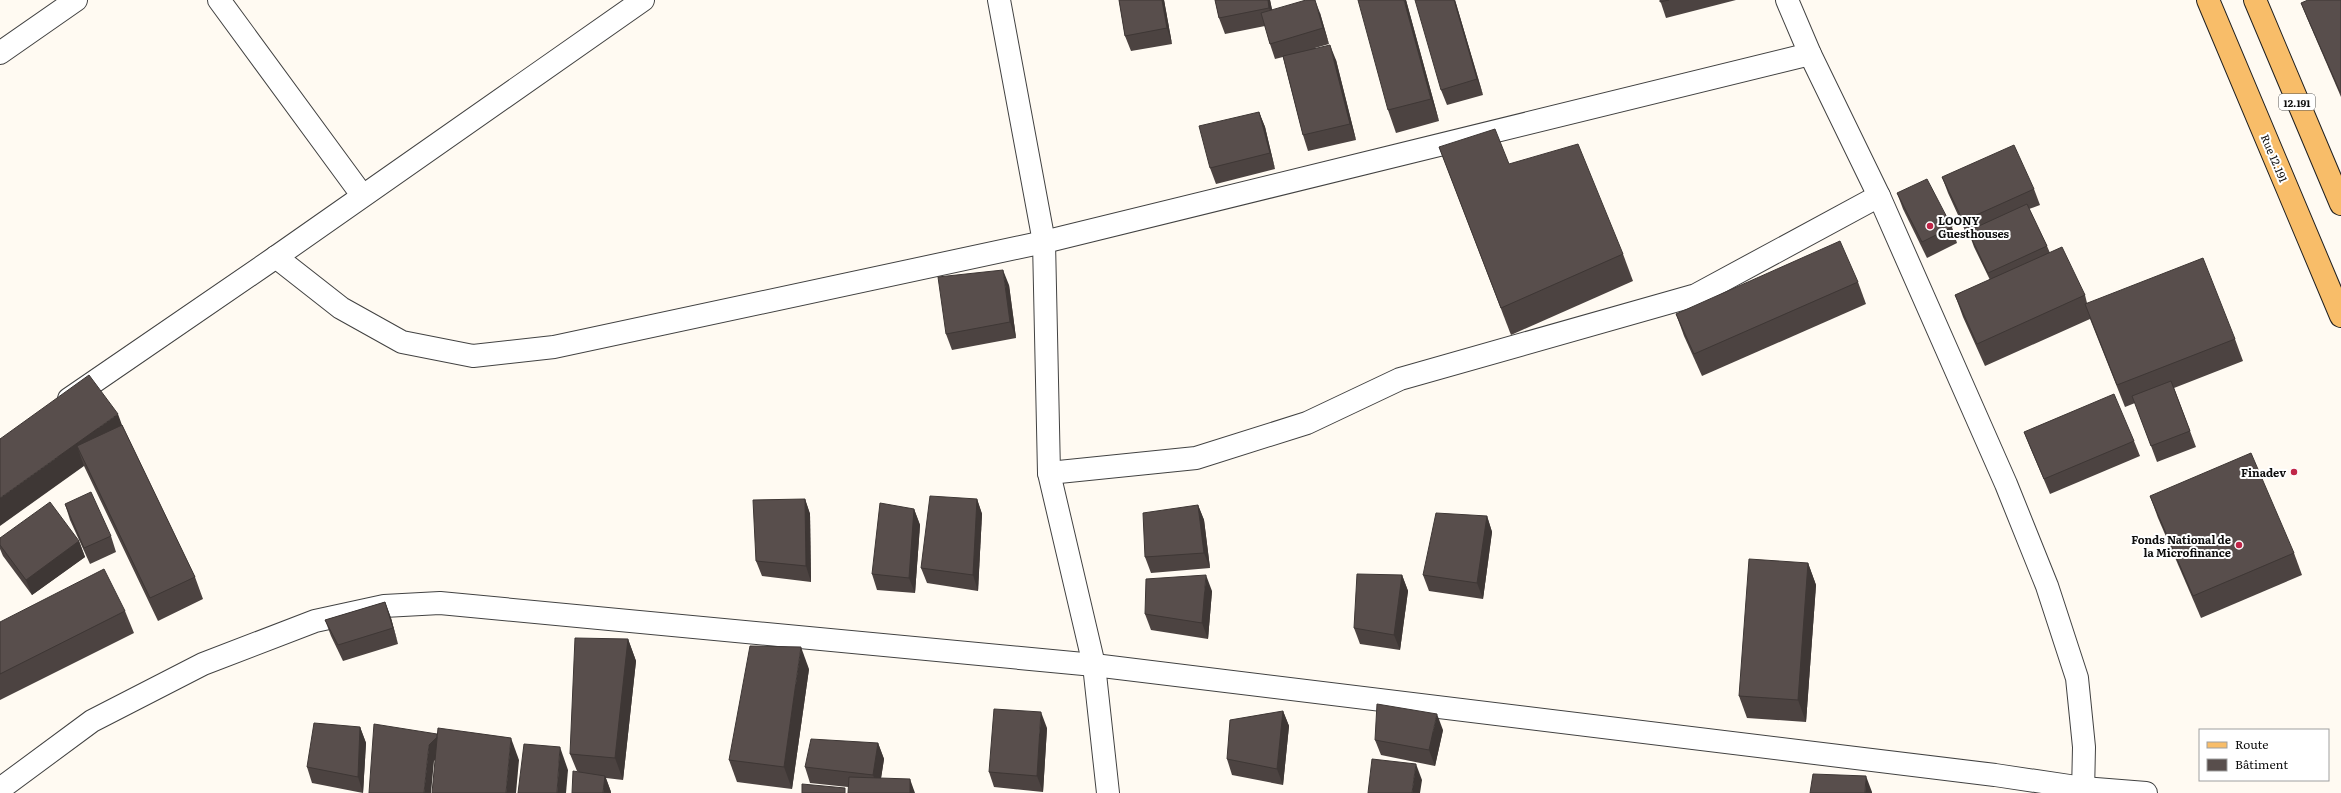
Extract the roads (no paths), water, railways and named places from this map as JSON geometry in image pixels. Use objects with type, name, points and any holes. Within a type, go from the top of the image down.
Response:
[{"type":"main road","name":"Rue 12.191","points":[[2208,0],[2341,316]]},
{"type":"main road","name":"12.191","points":[[2255,0],[2341,204]]},
{"type":"street","points":[[0,53],[76,0]]},
{"type":"street","points":[[219,0],[362,195]]},
{"type":"street","points":[[53,410],[276,257],[362,195],[643,0]]},
{"type":"street","points":[[999,0],[1044,242],[1049,473],[1094,665],[1108,793]]},
{"type":"street","points":[[1787,0],[1810,54],[1879,196],[2006,484],[2047,586],[2077,678],[2084,747],[2083,791]]},
{"type":"street","points":[[276,257],[341,308],[402,342],[473,356],[554,348],[1044,242],[1810,54]]},
{"type":"street","points":[[1049,473],[1196,458],[1307,423],[1400,379],[1696,295],[1879,196]]},
{"type":"street","points":[[0,790],[92,721],[203,664],[315,622],[384,606],[440,603],[1094,665],[1994,775],[2083,791],[2146,793]]},
{"type":"place","name":"LOONY Guesthouses","points":[[1930,226]]},
{"type":"place","name":"Finadev","points":[[2294,472]]},
{"type":"place","name":"Fonds National de la Microfinance","points":[[2239,545]]}]
